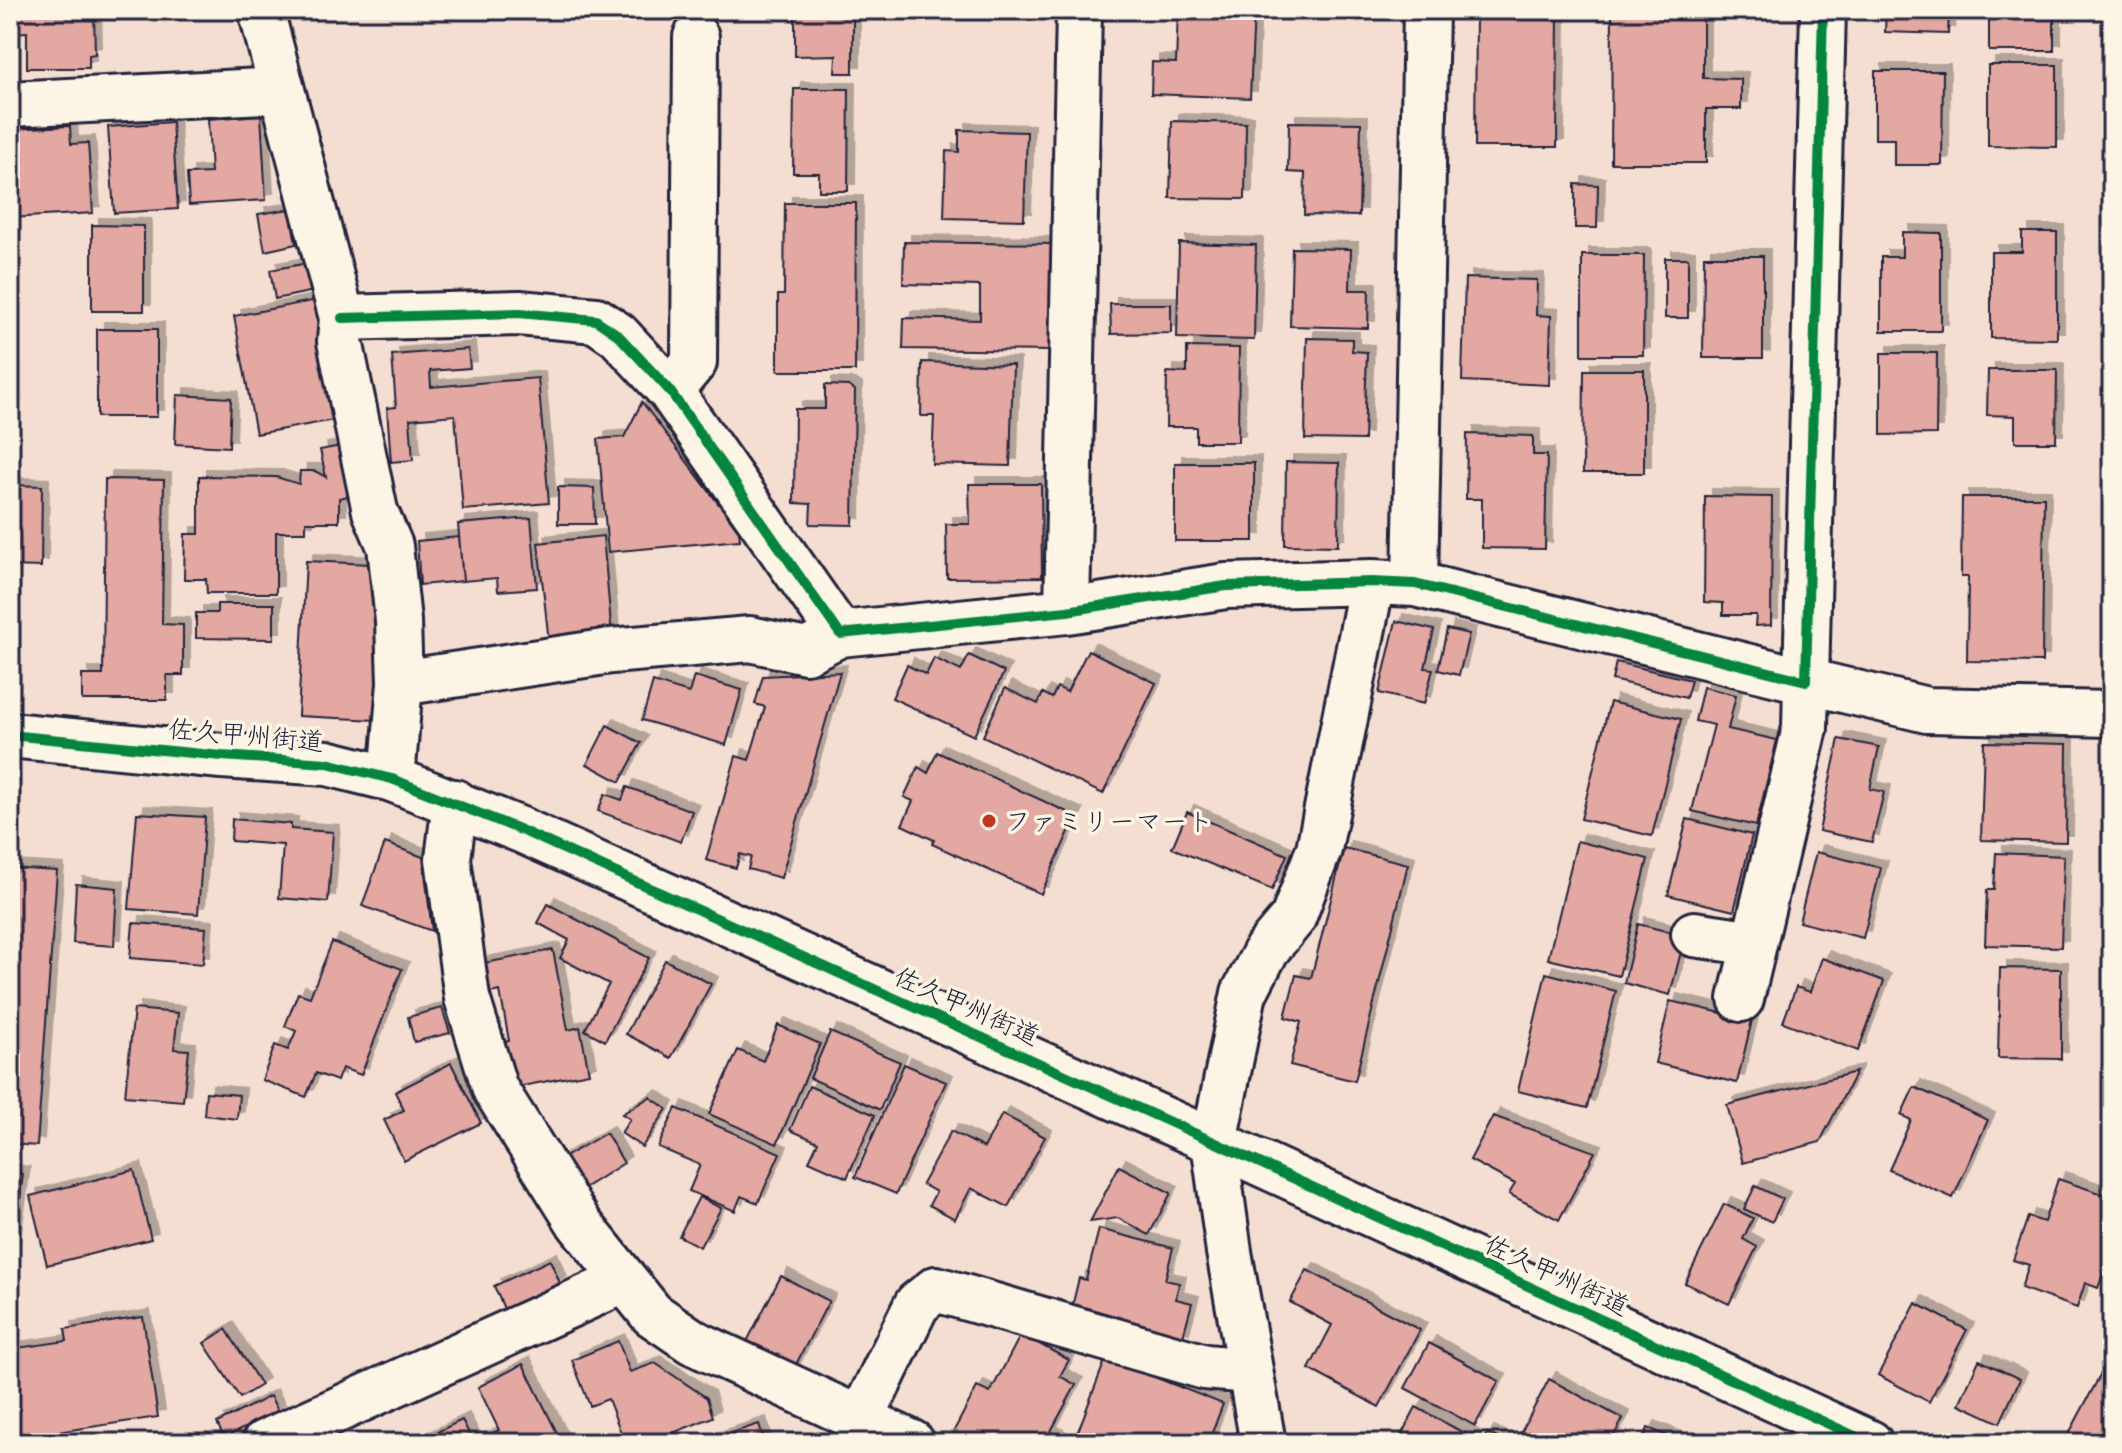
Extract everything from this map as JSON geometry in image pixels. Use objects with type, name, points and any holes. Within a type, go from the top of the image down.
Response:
[{"type":"street","points":[[261,10],[342,318],[340,341],[375,511],[390,546],[398,621],[400,683],[392,779]]},
{"type":"street","points":[[1067,611],[1079,10]]},
{"type":"street","points":[[1415,584],[1426,10]]},
{"type":"street","points":[[1741,999],[1805,728],[1823,10]]},
{"type":"street","points":[[670,391],[694,362],[696,37]]},
{"type":"street","points":[[10,104],[282,90]]},
{"type":"street","points":[[342,318],[519,313],[596,320],[618,335],[670,391],[840,634]]},
{"type":"street","points":[[1263,1443],[1229,1252],[1214,1142],[1244,993],[1267,949],[1293,918],[1319,849],[1372,582]]},
{"type":"street","points":[[400,683],[611,651],[750,639],[806,651],[840,634],[1067,611],[1226,586],[1372,582],[1415,584],[1927,710],[2112,714]]},
{"type":"street","name":"佐久甲州街道","points":[[10,735],[327,763],[392,779],[455,802],[1214,1142],[1870,1443]]},
{"type":"street","points":[[455,802],[448,859],[467,998],[495,1089],[579,1223],[652,1314],[693,1342],[912,1443]]},
{"type":"street","points":[[1694,934],[1754,943]]},
{"type":"street","points":[[264,1443],[623,1281]]},
{"type":"street","points":[[861,1419],[917,1304],[936,1289],[1205,1367],[1250,1371]]},
{"type":"building","points":[[11,10],[94,10],[95,54],[89,55],[89,68],[27,68],[27,32],[11,33]]},
{"type":"building","points":[[795,10],[853,10],[853,73],[835,73],[836,55],[795,56]]},
{"type":"building","points":[[1178,10],[1254,10],[1250,98],[1151,94],[1152,62],[1176,63]]},
{"type":"building","points":[[1476,10],[1558,10],[1557,147],[1475,147]]},
{"type":"building","points":[[1612,10],[1703,10],[1703,78],[1741,79],[1741,109],[1706,109],[1706,163],[1611,163]]},
{"type":"building","points":[[1886,10],[1949,10],[1948,34],[1885,32]]},
{"type":"building","points":[[1989,10],[2054,10],[2054,51],[1989,51]]},
{"type":"building","points":[[1988,65],[2057,65],[2057,147],[1988,146]]},
{"type":"building","points":[[1875,71],[1943,71],[1942,165],[1894,165],[1894,139],[1875,139]]},
{"type":"building","points":[[794,89],[849,89],[848,191],[819,191],[819,173],[793,173]]},
{"type":"building","points":[[261,115],[266,200],[189,205],[187,174],[211,173],[208,119]]},
{"type":"building","points":[[1172,121],[1246,123],[1245,199],[1170,198]]},
{"type":"building","points":[[172,122],[178,209],[114,213],[108,127]]},
{"type":"building","points":[[1289,122],[1361,123],[1359,216],[1304,215],[1305,173],[1288,172]]},
{"type":"building","points":[[70,126],[71,144],[88,143],[93,213],[10,218],[10,129]]},
{"type":"building","points":[[959,130],[1027,132],[1024,220],[944,218],[946,151],[959,152]]},
{"type":"building","points":[[1575,184],[1598,185],[1597,228],[1575,228]]},
{"type":"building","points":[[785,203],[856,203],[855,371],[778,371],[778,295],[784,295]]},
{"type":"building","points":[[290,209],[296,244],[265,251],[258,214]]},
{"type":"building","points":[[92,225],[144,226],[144,311],[92,311]]},
{"type":"building","points":[[1902,232],[1941,233],[1941,331],[1881,331],[1881,257],[1902,257]]},
{"type":"building","points":[[2022,232],[2057,232],[2057,339],[1991,338],[1991,252],[2022,252]]},
{"type":"building","points":[[904,242],[1053,244],[1052,351],[903,349],[904,318],[980,320],[980,286],[903,284]]},
{"type":"building","points":[[1179,243],[1256,245],[1254,340],[1177,338]]},
{"type":"building","points":[[1292,248],[1351,249],[1350,290],[1369,290],[1368,328],[1290,326]]},
{"type":"building","points":[[1582,255],[1644,255],[1643,355],[1582,355]]},
{"type":"building","points":[[1704,256],[1763,256],[1763,358],[1703,358]]},
{"type":"building","points":[[1665,258],[1688,258],[1688,318],[1665,318]]},
{"type":"building","points":[[308,263],[314,291],[275,299],[270,270]]},
{"type":"building","points":[[1465,278],[1537,280],[1536,315],[1551,316],[1549,385],[1462,381]]},
{"type":"building","points":[[317,300],[340,419],[256,434],[234,316]]},
{"type":"building","points":[[1110,304],[1171,304],[1171,333],[1111,334]]},
{"type":"building","points":[[12,328],[14,409],[10,409]]},
{"type":"building","points":[[97,329],[157,329],[157,417],[97,417]]},
{"type":"building","points":[[1307,338],[1352,339],[1352,351],[1367,352],[1364,440],[1305,439]]},
{"type":"building","points":[[1187,347],[1239,348],[1238,442],[1196,442],[1196,427],[1166,427],[1167,372],[1187,373]]},
{"type":"building","points":[[468,349],[470,368],[430,371],[431,387],[538,378],[549,503],[463,510],[455,415],[410,419],[413,460],[391,462],[387,408],[396,407],[392,355]]},
{"type":"building","points":[[1881,353],[1937,353],[1936,434],[1881,435]]},
{"type":"building","points":[[922,362],[1013,365],[1010,466],[932,464],[934,416],[921,416]]},
{"type":"building","points":[[1584,370],[1644,370],[1644,473],[1583,473]]},
{"type":"building","points":[[1988,370],[2057,370],[2056,442],[2015,442],[2015,416],[1987,415]]},
{"type":"building","points":[[825,385],[848,386],[855,390],[853,525],[810,524],[811,504],[794,503],[795,409],[825,409]]},
{"type":"building","points":[[177,395],[231,398],[229,447],[175,444]]},
{"type":"building","points":[[642,402],[739,531],[740,540],[608,552],[598,439],[624,437]]},
{"type":"building","points":[[1467,434],[1533,436],[1533,455],[1547,455],[1545,549],[1482,548],[1482,499],[1466,499]]},
{"type":"building","points":[[351,444],[361,493],[339,498],[339,522],[306,522],[306,532],[276,532],[276,593],[207,593],[206,579],[184,579],[185,534],[199,534],[199,476],[276,477],[299,484],[300,471],[315,471],[326,477],[320,450]]},
{"type":"building","points":[[1286,462],[1339,463],[1338,546],[1285,545]]},
{"type":"building","points":[[1175,463],[1254,463],[1254,541],[1175,541]]},
{"type":"building","points":[[105,479],[164,480],[162,624],[183,625],[183,675],[167,675],[167,700],[82,700],[82,675],[103,675]]},
{"type":"building","points":[[969,484],[1041,484],[1042,577],[947,578],[946,524],[970,524]]},
{"type":"building","points":[[10,485],[42,486],[41,567],[10,566]]},
{"type":"building","points":[[558,487],[594,488],[595,524],[558,524]]},
{"type":"building","points":[[1705,496],[1772,497],[1771,625],[1755,626],[1756,615],[1723,615],[1723,603],[1704,602]]},
{"type":"building","points":[[1962,497],[2044,497],[2042,662],[1967,661],[1968,577],[1961,577]]},
{"type":"building","points":[[531,518],[537,588],[498,591],[497,578],[463,581],[458,524]]},
{"type":"building","points":[[603,536],[612,636],[549,642],[538,543]]},
{"type":"building","points":[[459,537],[463,581],[420,585],[417,541]]},
{"type":"building","points":[[306,561],[371,564],[381,614],[376,720],[298,716]]},
{"type":"building","points":[[217,604],[274,604],[274,639],[196,638],[196,613],[217,613]]},
{"type":"building","points":[[1396,621],[1434,630],[1425,668],[1433,669],[1424,704],[1379,693]]},
{"type":"building","points":[[1447,629],[1469,634],[1459,675],[1438,670]]},
{"type":"building","points":[[1088,650],[1156,683],[1103,794],[983,736],[1005,688],[1038,704],[1043,693],[1052,698],[1057,687],[1067,692]]},
{"type":"building","points":[[969,655],[1004,672],[974,736],[892,698],[907,665],[926,675],[934,658],[961,671]]},
{"type":"building","points":[[1616,662],[1691,680],[1686,698],[1612,680]]},
{"type":"building","points":[[840,672],[781,878],[748,869],[751,857],[740,854],[736,868],[706,860],[736,756],[749,760],[765,707],[755,704],[763,676]]},
{"type":"building","points":[[694,676],[742,690],[726,745],[642,720],[653,682],[689,693]]},
{"type":"building","points":[[1703,687],[1736,695],[1728,729],[1777,740],[1756,826],[1692,811],[1714,725],[1695,721]]},
{"type":"building","points":[[1610,702],[1681,719],[1652,836],[1581,819]]},
{"type":"building","points":[[607,725],[641,743],[620,782],[587,764]]},
{"type":"building","points":[[1839,739],[1879,747],[1870,789],[1884,792],[1872,842],[1819,831]]},
{"type":"building","points":[[1984,742],[2067,744],[2066,842],[1981,840]]},
{"type":"building","name":"ファミリーマート","points":[[937,752],[1076,816],[1041,894],[932,844],[934,840],[902,825],[913,801],[904,797],[918,767],[928,773]]},
{"type":"building","points":[[627,787],[692,811],[681,842],[598,811],[605,794],[622,800]]},
{"type":"building","points":[[1187,812],[1287,855],[1272,890],[1172,848]]},
{"type":"building","points":[[137,813],[205,817],[198,914],[129,909]]},
{"type":"building","points":[[232,819],[291,824],[291,829],[333,832],[328,902],[279,898],[283,845],[231,841]]},
{"type":"building","points":[[1687,819],[1752,835],[1734,911],[1668,895]]},
{"type":"building","points":[[1577,841],[1648,859],[1619,976],[1548,959]]},
{"type":"building","points":[[385,843],[423,857],[432,931],[362,906]]},
{"type":"building","points":[[1344,848],[1408,864],[1355,1081],[1290,1065],[1301,1022],[1285,1017],[1296,975],[1311,978]]},
{"type":"building","points":[[1816,852],[1881,868],[1863,938],[1799,922]]},
{"type":"building","points":[[1996,853],[2064,856],[2061,947],[1985,945],[1987,890],[1994,890]]},
{"type":"building","points":[[10,868],[57,871],[37,1146],[10,1144]]},
{"type":"building","points":[[76,884],[117,888],[114,946],[73,943]]},
{"type":"building","points":[[548,904],[649,958],[605,1041],[585,1030],[609,984],[560,958],[569,940],[538,923]]},
{"type":"building","points":[[133,923],[206,928],[203,964],[130,958]]},
{"type":"building","points":[[1638,924],[1685,936],[1670,995],[1624,983]]},
{"type":"building","points":[[332,942],[402,969],[361,1075],[342,1068],[337,1081],[316,1073],[306,1097],[262,1080],[275,1045],[288,1050],[296,1031],[285,1026],[298,993],[310,997]]},
{"type":"building","points":[[553,950],[568,1030],[580,1027],[589,1073],[512,1088],[503,1042],[509,1041],[500,991],[485,994],[479,964]]},
{"type":"building","points":[[1822,958],[1884,981],[1858,1051],[1783,1022],[1796,987],[1810,992]]},
{"type":"building","points":[[665,960],[711,984],[671,1058],[626,1034]]},
{"type":"building","points":[[2000,968],[2061,969],[2061,1059],[1998,1058]]},
{"type":"building","points":[[1546,973],[1616,991],[1587,1108],[1518,1091]]},
{"type":"building","points":[[1670,1001],[1752,1020],[1737,1083],[1655,1063]]},
{"type":"building","points":[[442,1008],[450,1033],[414,1042],[408,1017]]},
{"type":"building","points":[[134,1009],[178,1013],[174,1049],[189,1050],[183,1101],[125,1096]]},
{"type":"building","points":[[778,1025],[820,1044],[777,1144],[709,1114],[738,1050],[763,1061]]},
{"type":"building","points":[[830,1032],[900,1062],[880,1110],[810,1078]]},
{"type":"building","points":[[451,1063],[481,1123],[404,1161],[384,1120],[404,1110],[395,1092]]},
{"type":"building","points":[[904,1064],[946,1082],[896,1194],[855,1177]]},
{"type":"building","points":[[1856,1072],[1820,1142],[1743,1163],[1727,1105]]},
{"type":"building","points":[[809,1086],[875,1115],[847,1178],[809,1161],[818,1142],[790,1130]]},
{"type":"building","points":[[1914,1087],[1988,1120],[1953,1198],[1889,1170],[1911,1120],[1901,1115]]},
{"type":"building","points":[[206,1092],[239,1095],[237,1119],[204,1115]]},
{"type":"building","points":[[650,1097],[667,1109],[642,1147],[621,1133],[630,1119],[622,1114]]},
{"type":"building","points":[[676,1108],[780,1153],[758,1203],[741,1196],[735,1211],[689,1191],[700,1165],[658,1147]]},
{"type":"building","points":[[1002,1114],[1045,1137],[1008,1207],[971,1188],[955,1219],[929,1205],[936,1192],[922,1184],[951,1131],[984,1148]]},
{"type":"building","points":[[1493,1116],[1595,1152],[1559,1220],[1509,1194],[1515,1184],[1470,1160]]},
{"type":"building","points":[[606,1133],[624,1163],[578,1192],[559,1160]]},
{"type":"building","points":[[1119,1166],[1171,1193],[1149,1235],[1118,1218],[1090,1222]]},
{"type":"building","points":[[134,1170],[151,1239],[47,1265],[30,1196]]},
{"type":"building","points":[[10,1172],[23,1174],[13,1248],[10,1248]]},
{"type":"building","points":[[2058,1179],[2112,1197],[2112,1251],[2098,1288],[2085,1283],[2077,1308],[2021,1288],[2029,1265],[2013,1260],[2028,1217],[2044,1222]]},
{"type":"building","points":[[1755,1186],[1783,1199],[1772,1222],[1744,1209]]},
{"type":"building","points":[[699,1197],[721,1208],[700,1247],[679,1236]]},
{"type":"building","points":[[1724,1204],[1753,1218],[1743,1239],[1757,1247],[1729,1304],[1685,1283]]},
{"type":"building","points":[[1099,1229],[1173,1248],[1165,1280],[1179,1283],[1176,1299],[1192,1303],[1182,1340],[1071,1311],[1079,1278],[1086,1280]]},
{"type":"building","points":[[550,1260],[560,1283],[504,1309],[494,1286]]},
{"type":"building","points":[[1307,1270],[1420,1330],[1379,1407],[1309,1369],[1332,1325],[1290,1302]]},
{"type":"building","points":[[781,1276],[829,1301],[790,1376],[742,1351]]},
{"type":"building","points":[[1916,1303],[1967,1330],[1929,1402],[1878,1375]]},
{"type":"building","points":[[143,1317],[158,1417],[10,1439],[10,1349],[67,1341],[65,1329]]},
{"type":"building","points":[[226,1329],[261,1385],[240,1398],[204,1343]]},
{"type":"building","points":[[1021,1334],[1069,1360],[1060,1376],[1076,1385],[1050,1433],[1066,1443],[959,1443],[950,1438],[977,1387],[990,1393]]},
{"type":"building","points":[[618,1341],[630,1372],[655,1363],[707,1398],[713,1417],[648,1443],[625,1443],[608,1399],[590,1406],[572,1360]]},
{"type":"building","points":[[1429,1343],[1499,1381],[1475,1426],[1405,1388]]},
{"type":"building","points":[[2112,1353],[2112,1443],[2064,1443]]},
{"type":"building","points":[[1106,1358],[1223,1404],[1208,1443],[1100,1443],[1077,1434]]},
{"type":"building","points":[[1979,1360],[2020,1379],[2000,1423],[1959,1404]]},
{"type":"building","points":[[523,1364],[562,1443],[474,1443],[499,1430],[478,1387]]},
{"type":"building","points":[[1549,1379],[1623,1419],[1610,1443],[1516,1442]]},
{"type":"building","points":[[270,1396],[278,1411],[224,1438],[217,1423]]},
{"type":"building","points":[[1416,1407],[1475,1439],[1473,1443],[1397,1443]]},
{"type":"building","points":[[462,1420],[474,1443],[414,1443]]},
{"type":"building","points":[[759,1424],[765,1443],[700,1443]]},
{"type":"building","points":[[1648,1428],[1685,1443],[1642,1443]]},
{"type":"building","points":[[1487,1433],[1508,1443],[1482,1443]]},
{"type":"cycle path","points":[[342,318],[519,313],[596,320],[618,335],[670,391],[840,634],[1067,611],[1226,586],[1372,582],[1415,584],[1806,681],[1823,10]]},
{"type":"cycle path","points":[[10,735],[327,763],[392,779],[521,830],[1214,1142],[1870,1443]]},
{"type":"place","name":"ファミリーマート","points":[[989,821]]}]
